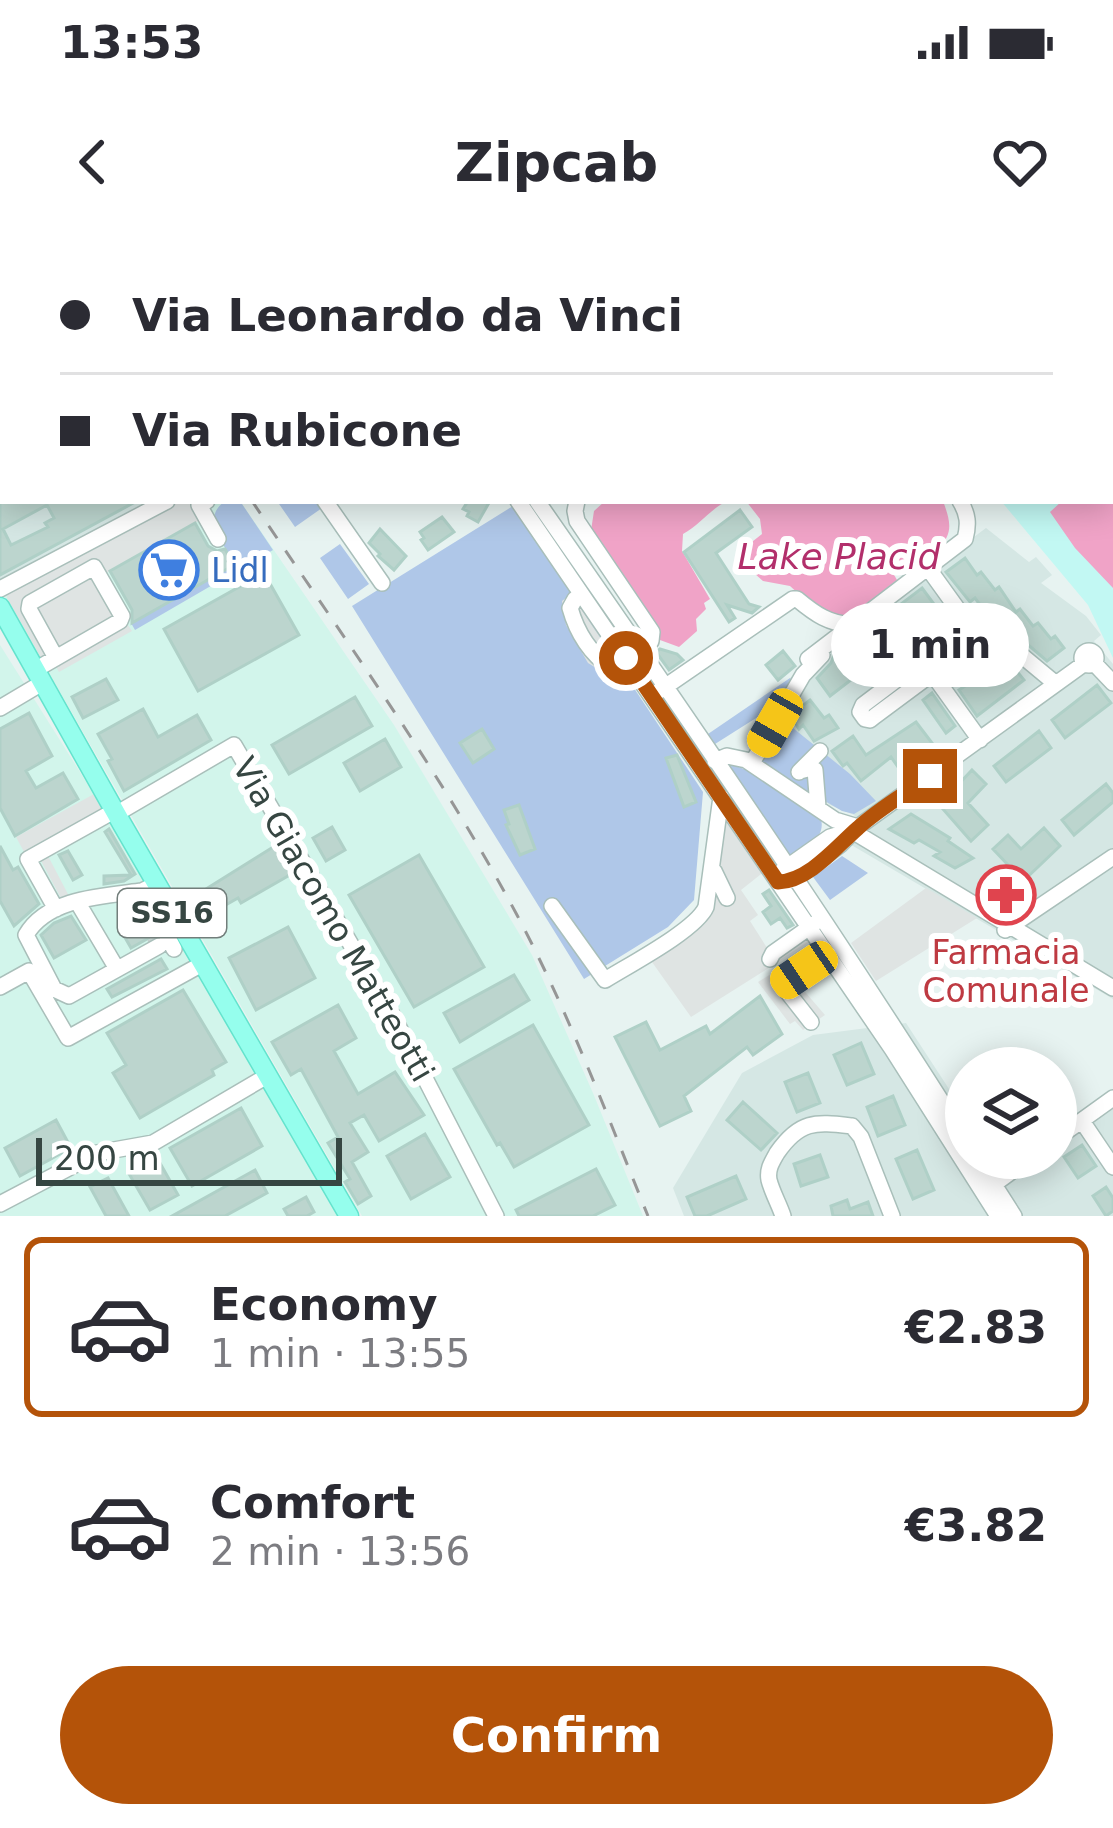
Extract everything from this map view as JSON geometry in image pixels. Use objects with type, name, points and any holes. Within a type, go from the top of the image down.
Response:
[{"type":"main road","name":"SS16","points":[[0,607],[115,813],[149,887],[164,937],[202,964],[349,1216]]},
{"type":"street","points":[[0,589],[161,504]]},
{"type":"street","points":[[203,504],[218,539]]},
{"type":"street","points":[[327,504],[382,583]]},
{"type":"street","points":[[578,504],[578,521],[586,537],[652,632],[651,641],[611,668],[595,656],[570,608],[575,599],[590,595]]},
{"type":"street","points":[[752,763],[816,656],[965,539],[969,527],[962,504]]},
{"type":"street","points":[[536,505],[590,595],[715,761],[729,796],[778,882],[988,1188],[1014,1216]]},
{"type":"street","points":[[0,708],[56,658],[120,622],[122,616],[94,567],[30,603],[56,658]]},
{"type":"street","points":[[933,575],[984,635],[928,667],[980,740]]},
{"type":"street","points":[[659,692],[793,599],[822,619],[853,625]]},
{"type":"street","points":[[977,628],[991,630],[1056,684]]},
{"type":"street","points":[[778,882],[1090,663],[1113,683]]},
{"type":"street","points":[[659,692],[709,782],[729,796],[792,872],[860,965],[945,1105]]},
{"type":"street","name":"Via Giacomo Matteotti","points":[[115,813],[234,745],[394,1018],[496,1216]]},
{"type":"street","points":[[781,784],[820,751]]},
{"type":"street","points":[[715,761],[734,756],[752,763],[828,819],[856,830],[1007,929],[1113,988]]},
{"type":"street","points":[[709,782],[715,761]]},
{"type":"street","points":[[792,872],[828,819],[815,770],[800,771]]},
{"type":"street","points":[[552,906],[605,980],[702,916],[729,796]]},
{"type":"street","points":[[56,909],[28,859],[115,813]]},
{"type":"street","points":[[1007,929],[1113,857]]},
{"type":"street","points":[[713,868],[727,898]]},
{"type":"street","points":[[149,887],[135,904],[164,937],[69,995],[55,989],[26,935],[34,920],[65,904],[149,887]]},
{"type":"street","points":[[79,903],[117,969]]},
{"type":"street","points":[[811,1022],[782,986],[818,941],[817,910]]},
{"type":"street","points":[[769,960],[773,953],[818,941],[826,944],[844,968],[860,965]]},
{"type":"street","points":[[0,987],[29,970],[68,1038],[202,964]]},
{"type":"street","points":[[0,1204],[97,1153],[153,1143],[267,1076]]},
{"type":"street","points":[[1077,1124],[1113,1098]]},
{"type":"street","points":[[1082,1121],[1113,1167]]},
{"type":"street","points":[[784,1216],[769,1179],[769,1166],[787,1138],[802,1126],[829,1124],[852,1126],[861,1137],[892,1216]]},
{"type":"street","points":[[985,1179],[998,1216]]},
{"type":"street","points":[[988,1188],[1001,1179]]},
{"type":"shaded area","points":[[0,504],[154,504],[0,585]]},
{"type":"shaded area","points":[[166,504],[242,504],[394,725],[532,955],[643,1216],[362,1216],[4,595]]},
{"type":"shaded area","points":[[166,504],[198,504],[202,519],[96,579],[132,631],[59,672],[41,658],[7,593]]},
{"type":"shaded area","points":[[242,504],[273,550],[135,630],[131,623],[235,565],[214,523],[218,508]]},
{"type":"shaded area","points":[[279,504],[319,504],[322,508],[295,527]]},
{"type":"shaded area","points":[[513,506],[703,792],[694,900],[668,927],[584,979],[352,606]]},
{"type":"shaded area","points":[[986,528],[1029,562],[1036,557],[1052,575],[1041,583],[1086,616],[1101,635],[1094,641],[1113,664],[1113,999],[848,843],[866,829],[854,815],[758,762],[800,690],[790,678]]},
{"type":"shaded area","points":[[340,544],[369,584],[348,599],[320,558]]},
{"type":"shaded area","points":[[571,594],[628,679],[621,683],[588,663],[566,625],[562,601]]},
{"type":"shaded area","points":[[0,645],[114,826],[340,1216],[0,1216]]},
{"type":"shaded area","points":[[790,678],[796,685],[789,697],[715,744],[708,734]]},
{"type":"shaded area","points":[[783,720],[876,801],[854,814],[842,811],[758,762]]},
{"type":"shaded area","points":[[724,762],[747,770],[820,816],[821,830],[815,841],[792,859]]},
{"type":"shaded area","points":[[94,794],[110,821],[47,854],[70,898],[63,902],[40,859],[30,863],[16,837]]},
{"type":"shaded area","points":[[714,802],[765,871],[741,890],[758,915],[750,921],[769,951],[803,930],[810,942],[691,1017],[647,955],[697,916],[705,894]]},
{"type":"shaded area","points":[[842,856],[868,873],[830,900],[813,877]]},
{"type":"shaded area","points":[[926,888],[977,918],[876,981],[851,943]]},
{"type":"shaded area","points":[[796,959],[810,978],[800,986],[825,1015],[803,1030],[795,1021],[790,1024],[758,982]]},
{"type":"shaded area","points":[[906,1023],[945,1083],[945,1179],[1077,1179],[1077,1117],[1113,1090],[1113,1216],[684,1216],[673,1188],[742,1073],[813,1035]]},
{"type":"sand","points":[[1004,504],[1063,504],[1113,561],[1113,658],[1088,605]]},
{"type":"water","name":"Lake Placid","points":[[602,504],[722,504],[683,534],[682,551],[710,599],[696,619],[697,631],[679,647],[660,640],[590,537],[594,511]]},
{"type":"water","name":"Lake Placid","points":[[748,504],[944,504],[949,527],[938,552],[905,574],[900,568],[893,573],[897,580],[841,620],[821,614],[790,586],[763,581],[746,566],[743,549],[762,534],[760,519]]},
{"type":"water","points":[[1059,504],[1113,504],[1113,588],[1075,548],[1050,512]]},
{"type":"building","points":[[0,504],[131,504],[0,575]],"holes":[[[47,505],[54,518],[45,523],[48,527],[11,545],[3,529]]]},
{"type":"building","points":[[466,504],[488,504],[478,522],[463,509]]},
{"type":"building","points":[[740,510],[752,527],[716,553],[749,604],[759,607],[752,613],[727,605],[735,618],[729,622],[684,552]]},
{"type":"building","points":[[442,517],[454,532],[428,550],[420,532]]},
{"type":"building","name":"Lidl","points":[[195,523],[208,546],[225,549],[234,565],[132,623],[132,610],[110,571]]},
{"type":"building","points":[[380,529],[406,556],[394,570],[369,543]]},
{"type":"building","points":[[965,558],[977,575],[981,572],[995,590],[999,587],[1016,612],[1020,609],[1033,626],[1038,623],[1064,648],[1047,661],[986,613],[975,598],[970,602],[946,572]]},
{"type":"building","points":[[264,573],[299,635],[198,691],[164,629]]},
{"type":"building","points":[[922,588],[939,611],[830,696],[817,678],[834,655]]},
{"type":"building","points":[[660,649],[683,660],[669,670],[656,652]]},
{"type":"building","points":[[783,651],[795,666],[778,680],[766,665]]},
{"type":"building","points":[[1007,659],[1024,680],[977,716],[959,690]]},
{"type":"building","points":[[106,679],[118,700],[83,718],[72,697]]},
{"type":"building","points":[[1097,685],[1111,703],[1065,738],[1052,720]]},
{"type":"building","points":[[932,693],[955,726],[946,733],[923,700]]},
{"type":"building","points":[[355,697],[372,726],[289,774],[272,745]]},
{"type":"building","points":[[810,700],[838,728],[814,741],[792,718]]},
{"type":"building","points":[[143,709],[158,737],[197,715],[211,740],[124,791],[98,734]]},
{"type":"building","points":[[29,713],[52,756],[26,771],[36,788],[63,773],[78,799],[15,836],[0,808],[0,729]]},
{"type":"building","points":[[916,722],[932,743],[898,767],[891,757],[861,781],[832,751],[853,736],[866,755]]},
{"type":"building","points":[[482,729],[494,749],[473,763],[460,743]]},
{"type":"building","points":[[1039,731],[1051,748],[1006,782],[994,766]]},
{"type":"building","points":[[385,739],[401,767],[360,791],[344,763]]},
{"type":"building","points":[[677,755],[696,802],[684,807],[666,758]]},
{"type":"building","points":[[972,770],[986,784],[968,803],[988,825],[971,841],[935,800]]},
{"type":"building","points":[[1106,784],[1113,802],[1074,835],[1062,820]]},
{"type":"building","points":[[519,805],[535,849],[520,855],[504,810]]},
{"type":"building","points":[[911,814],[973,858],[955,868],[934,856],[940,852],[889,829]]},
{"type":"building","points":[[332,827],[345,850],[326,861],[313,838]]},
{"type":"building","points":[[1044,828],[1060,846],[1017,887],[1025,893],[1010,902],[987,888],[1009,866],[993,849],[1008,835],[1021,849]]},
{"type":"building","points":[[109,829],[135,874],[104,884],[104,876],[131,875],[105,832]]},
{"type":"building","points":[[278,844],[295,872],[201,919],[190,899]]},
{"type":"building","points":[[0,846],[39,904],[14,926],[0,901]]},
{"type":"building","points":[[68,851],[82,875],[73,880],[59,855]]},
{"type":"building","points":[[419,855],[484,967],[414,1007],[349,895]]},
{"type":"building","points":[[769,890],[793,925],[787,928],[780,918],[771,924],[763,912],[771,906],[763,894]]},
{"type":"building","points":[[71,916],[86,940],[54,958],[41,935]]},
{"type":"building","points":[[130,921],[137,928],[155,931],[154,935],[131,948],[119,927]]},
{"type":"building","points":[[288,927],[315,978],[256,1010],[229,958]]},
{"type":"building","points":[[161,959],[167,969],[112,997],[107,989]]},
{"type":"building","points":[[514,975],[529,1000],[460,1042],[444,1013]]},
{"type":"building","points":[[183,990],[226,1062],[212,1070],[214,1075],[140,1118],[113,1073],[126,1065],[107,1033]]},
{"type":"building","points":[[760,996],[782,1034],[753,1055],[747,1047],[684,1096],[691,1111],[660,1126],[615,1037],[646,1022],[660,1050],[706,1026],[710,1034]]},
{"type":"building","points":[[338,1005],[356,1038],[334,1051],[358,1094],[395,1072],[424,1115],[379,1141],[364,1115],[350,1123],[368,1152],[352,1162],[371,1196],[358,1204],[345,1182],[350,1179],[328,1143],[338,1137],[301,1069],[291,1075],[272,1042]]},
{"type":"building","points":[[533,1025],[589,1125],[514,1167],[454,1069]]},
{"type":"building","points":[[861,1043],[874,1074],[847,1085],[834,1055]]},
{"type":"building","points":[[808,1073],[820,1103],[797,1112],[785,1082]]},
{"type":"building","points":[[893,1096],[905,1125],[878,1136],[867,1107]]},
{"type":"building","points":[[743,1102],[777,1133],[761,1150],[727,1120]]},
{"type":"building","points":[[241,1108],[262,1146],[192,1186],[170,1148]]},
{"type":"building","points":[[56,1120],[71,1148],[20,1176],[5,1148]]},
{"type":"building","points":[[425,1134],[450,1177],[411,1199],[387,1156]]},
{"type":"building","points":[[1082,1145],[1096,1166],[1078,1178],[1077,1176],[1077,1148]]},
{"type":"building","points":[[917,1150],[934,1190],[913,1199],[896,1159]]},
{"type":"building","points":[[820,1155],[828,1177],[801,1186],[794,1164]]},
{"type":"building","points":[[156,1156],[178,1195],[150,1210],[128,1172]]},
{"type":"building","points":[[596,1169],[615,1205],[593,1216],[519,1216],[516,1210]]},
{"type":"building","points":[[255,1170],[267,1193],[225,1216],[172,1216]]},
{"type":"building","points":[[736,1176],[746,1199],[707,1216],[695,1216],[687,1197]]},
{"type":"building","points":[[108,1178],[129,1216],[106,1216],[90,1187]]},
{"type":"building","points":[[1106,1187],[1113,1198],[1113,1211],[1106,1216],[1093,1196]]},
{"type":"building","points":[[306,1197],[314,1212],[288,1216],[284,1209]]},
{"type":"building","points":[[847,1200],[850,1209],[868,1202],[873,1216],[833,1216],[831,1206]]},
{"type":"tunnel","points":[[142,917],[158,944]]},
{"type":"railway","points":[[254,504],[423,757],[517,915],[570,1026],[648,1216]]},
{"type":"place","name":"Lidl","points":[[169,570]]},
{"type":"place","name":"Farmacia Comunale","points":[[1006,895]]},
{"type":"route","points":[[626,658],[778,882],[796,878],[930,776]]}]
